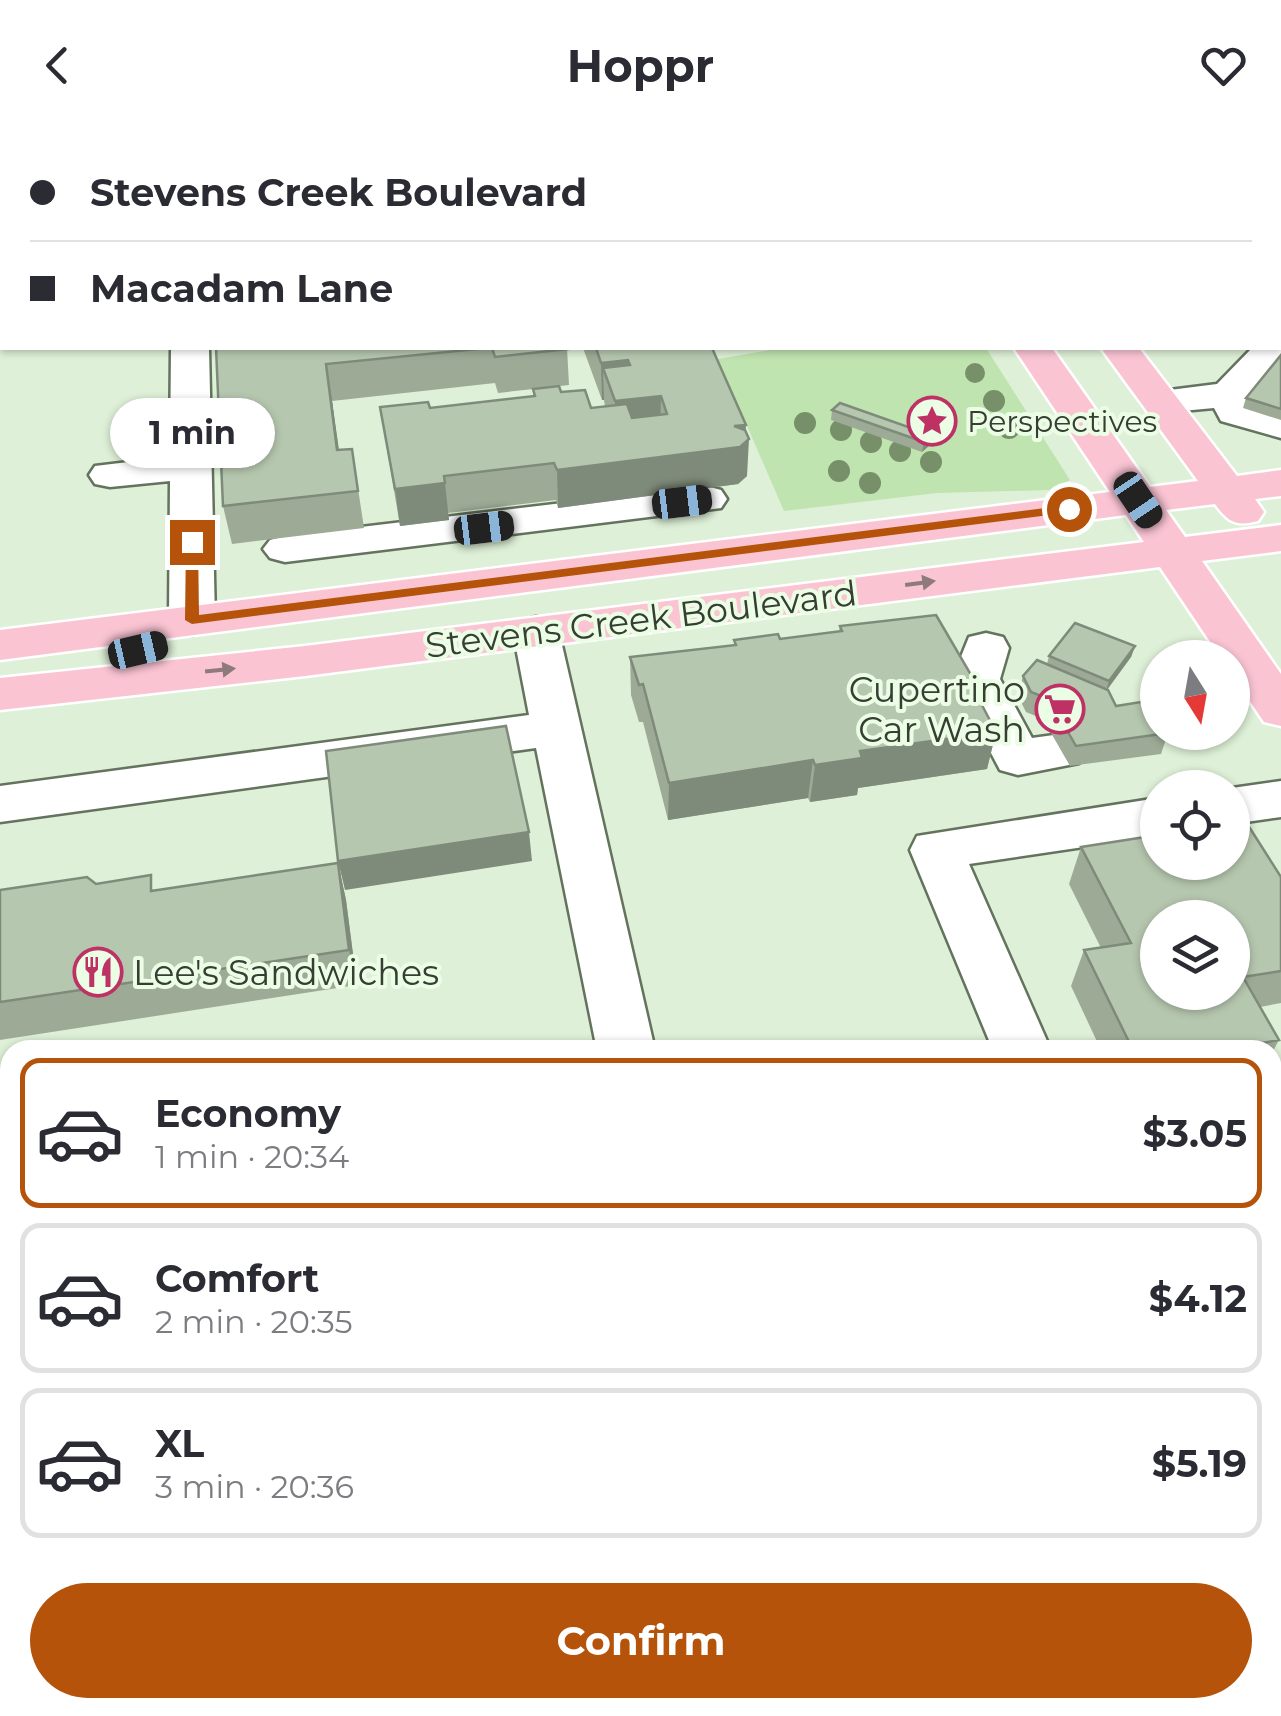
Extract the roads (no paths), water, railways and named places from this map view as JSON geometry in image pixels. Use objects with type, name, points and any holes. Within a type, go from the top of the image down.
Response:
[{"type":"main road","points":[[1035,350],[1281,710]]},
{"type":"main road","points":[[1122,350],[1226,490],[1275,547]]},
{"type":"main road","name":"Stevens Creek Boulevard","points":[[0,645],[1281,482]]},
{"type":"main road","name":"Stevens Creek Boulevard","points":[[9,693],[536,632],[1172,551],[1275,547]]},
{"type":"main road","points":[[9,693],[54,664],[160,645],[187,629],[192,620]]},
{"type":"lane","points":[[192,620],[191,467],[196,350]]},
{"type":"lane","points":[[1160,401],[1251,374]]},
{"type":"lane","points":[[1251,374],[1235,413],[1281,426]]},
{"type":"lane","points":[[110,476],[191,467]]},
{"type":"lane","points":[[285,549],[383,526],[655,498],[706,499]]},
{"type":"lane","points":[[655,498],[674,557]]},
{"type":"lane","points":[[383,526],[395,594]]},
{"type":"lane","points":[[536,632],[624,1040]]},
{"type":"lane","points":[[986,648],[976,679],[1018,758],[1061,751]]},
{"type":"lane","points":[[0,804],[558,728]]},
{"type":"lane","points":[[1250,803],[1281,799]]},
{"type":"lane","points":[[1018,1040],[936,850],[1140,820]]},
{"type":"place","name":"Perspectives","points":[[932,421]]},
{"type":"place","name":"Cupertino Car Wash","points":[[1060,709]]},
{"type":"place","name":"Lee's Sandwiches","points":[[98,972]]}]
